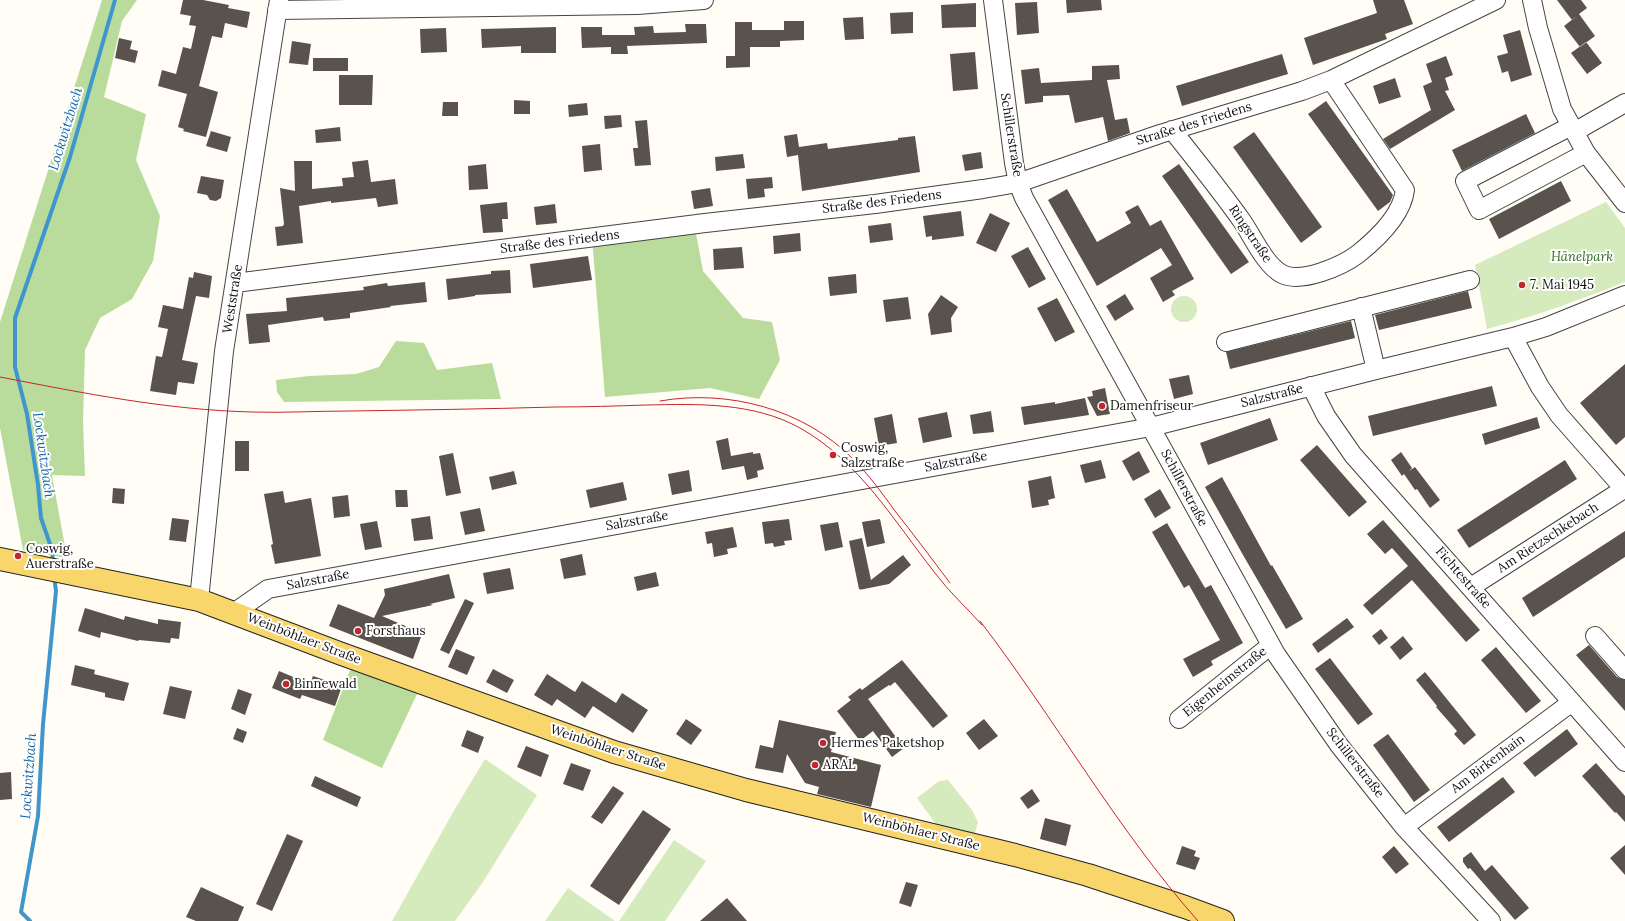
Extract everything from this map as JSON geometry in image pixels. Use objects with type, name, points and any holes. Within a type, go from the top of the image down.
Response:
[{"type":"main road","name":"Weinböhlaer Straße","points":[[0,560],[199,600],[235,612],[339,653],[614,752],[746,790],[1081,873],[1185,907],[1222,921]]},
{"type":"street","points":[[278,5],[583,3],[637,5],[704,0]]},
{"type":"street","name":"Schillerstraße","points":[[993,0],[1014,163],[1018,183],[1030,207],[1270,645],[1339,745],[1404,827],[1491,921]]},
{"type":"street","name":"Straße des Friedens","points":[[235,283],[705,223],[875,204],[1018,183],[1172,130],[1302,91],[1331,80],[1496,0]]},
{"type":"street","points":[[1532,0],[1538,28],[1562,108],[1586,153],[1625,203]]},
{"type":"street","name":"Weststraße","points":[[199,600],[224,351],[278,5]]},
{"type":"street","name":"Ringstraße","points":[[1172,130],[1214,182],[1243,222],[1272,267],[1282,275],[1294,277],[1314,274],[1345,262],[1370,244],[1384,230],[1400,208],[1404,200],[1405,190],[1331,80]]},
{"type":"street","points":[[1586,153],[1479,210],[1466,181],[1625,103]]},
{"type":"street","points":[[1226,342],[1470,280]]},
{"type":"street","name":"Salzstraße","points":[[235,612],[268,589],[1151,427],[1513,337],[1546,327],[1625,295]]},
{"type":"street","points":[[1361,307],[1376,370]]},
{"type":"street","points":[[1513,337],[1540,387],[1559,415],[1625,489]]},
{"type":"street","name":"Fichtestraße","points":[[1311,386],[1326,416],[1353,454],[1625,762]]},
{"type":"street","name":"Am Rietzschkebach","points":[[1471,587],[1625,489]]},
{"type":"street","points":[[1595,636],[1625,670]]},
{"type":"street","name":"Eigenheimstraße","points":[[1179,719],[1270,645]]},
{"type":"street","name":"Am Birkenhain","points":[[1404,827],[1572,702]]},
{"type":"green space","points":[[102,0],[137,0],[122,21],[104,97],[146,114],[136,160],[160,216],[153,261],[132,299],[100,318],[85,350],[83,422],[85,476],[52,475],[67,558],[23,550],[0,428],[0,322]]},
{"type":"green space","name":"Hänelpark","points":[[1606,202],[1625,228],[1625,282],[1522,319],[1487,329],[1475,265]]},
{"type":"green space","points":[[695,228],[703,271],[743,318],[772,322],[780,360],[759,399],[710,388],[605,397],[592,238]]},
{"type":"green space","points":[[1184,296],[1193,300],[1197,309],[1193,318],[1184,322],[1175,318],[1171,309],[1175,300]]},
{"type":"green space","points":[[396,341],[424,343],[437,370],[492,363],[501,399],[284,402],[277,392],[276,380],[309,376],[356,374],[379,367]]},
{"type":"green space","points":[[353,663],[417,694],[382,768],[323,740]]},
{"type":"green space","points":[[485,759],[537,795],[483,882],[455,921],[392,921],[456,807]]},
{"type":"green space","points":[[948,780],[972,810],[978,822],[975,833],[938,827],[917,798],[939,781]]},
{"type":"green space","points":[[674,840],[706,861],[665,921],[619,921]]},
{"type":"green space","points":[[568,888],[615,921],[545,921]]},
{"type":"building","points":[[183,0],[203,0],[229,5],[228,8],[250,12],[247,28],[225,23],[222,38],[212,36],[199,86],[218,92],[206,137],[183,131],[184,129],[178,127],[187,94],[158,86],[162,70],[176,74],[183,47],[191,49],[196,26],[189,25],[191,16],[180,14]]},
{"type":"building","points":[[1066,0],[1101,0],[1102,10],[1067,13]]},
{"type":"building","points":[[1373,0],[1404,0],[1413,24],[1385,34],[1387,39],[1313,65],[1304,38],[1377,13]]},
{"type":"building","points":[[1557,0],[1581,0],[1587,8],[1579,14],[1595,36],[1580,47],[1564,26],[1572,20]]},
{"type":"building","points":[[1037,2],[1039,33],[1017,35],[1015,3]]},
{"type":"building","points":[[976,3],[976,27],[942,28],[941,5]]},
{"type":"building","points":[[913,12],[913,33],[891,34],[890,13]]},
{"type":"building","points":[[863,17],[864,39],[845,40],[843,18]]},
{"type":"building","points":[[784,21],[804,21],[804,40],[780,41],[780,47],[750,47],[750,67],[726,68],[726,56],[735,56],[735,22],[752,22],[752,30],[784,30]]},
{"type":"building","points":[[685,24],[706,24],[707,43],[627,46],[628,54],[611,54],[611,47],[582,48],[581,27],[602,27],[602,35],[635,35],[634,27],[653,26],[654,33],[686,32]]},
{"type":"building","points":[[556,27],[556,53],[521,53],[521,46],[482,48],[481,29]]},
{"type":"building","points":[[446,28],[447,52],[421,53],[420,29]]},
{"type":"building","points":[[1520,30],[1532,75],[1511,82],[1508,71],[1502,73],[1497,56],[1508,53],[1503,35]]},
{"type":"building","points":[[119,38],[132,41],[130,49],[138,51],[135,63],[115,58]]},
{"type":"building","points":[[292,41],[311,44],[308,65],[289,63]]},
{"type":"building","points":[[1586,42],[1602,63],[1587,74],[1571,53]]},
{"type":"building","points":[[975,52],[978,89],[953,91],[950,54]]},
{"type":"building","points":[[1282,54],[1288,74],[1182,106],[1176,86]]},
{"type":"building","points":[[1446,56],[1453,75],[1445,78],[1449,90],[1445,91],[1455,110],[1390,149],[1383,139],[1431,110],[1423,86],[1432,82],[1426,64]]},
{"type":"building","points":[[313,58],[348,58],[348,71],[313,71]]},
{"type":"building","points":[[1119,65],[1120,79],[1107,80],[1115,120],[1127,118],[1130,133],[1108,141],[1103,117],[1075,123],[1069,95],[1043,96],[1043,102],[1025,104],[1021,70],[1039,68],[1041,83],[1092,80],[1092,66]]},
{"type":"building","points":[[339,75],[373,75],[372,105],[339,105]]},
{"type":"building","points":[[1395,78],[1401,97],[1379,104],[1373,86]]},
{"type":"building","points":[[514,100],[530,101],[530,114],[514,114]]},
{"type":"building","points":[[1326,101],[1393,195],[1390,202],[1378,211],[1308,114]]},
{"type":"building","points":[[443,102],[458,102],[458,116],[442,116]]},
{"type":"building","points":[[587,103],[588,115],[569,117],[568,105]]},
{"type":"building","points":[[1526,114],[1535,133],[1462,171],[1452,150]]},
{"type":"building","points":[[621,115],[622,127],[605,129],[604,116]]},
{"type":"building","points":[[647,120],[651,165],[635,166],[633,148],[638,148],[635,121]]},
{"type":"building","points":[[340,127],[341,141],[316,143],[315,130]]},
{"type":"building","points":[[211,131],[231,137],[227,152],[206,146]]},
{"type":"building","points":[[1254,132],[1322,227],[1301,243],[1233,147]]},
{"type":"building","points":[[797,134],[799,147],[827,143],[828,149],[898,140],[898,138],[915,136],[920,172],[802,191],[798,155],[787,157],[784,136]]},
{"type":"building","points":[[600,144],[602,170],[584,172],[582,146]]},
{"type":"building","points":[[981,152],[983,168],[965,171],[962,155]]},
{"type":"building","points":[[743,154],[745,168],[716,171],[715,157]]},
{"type":"building","points":[[368,160],[371,182],[395,179],[398,204],[378,207],[376,198],[331,203],[331,201],[299,206],[303,243],[277,246],[275,227],[283,226],[284,224],[280,188],[295,191],[294,161],[312,161],[312,189],[343,186],[342,178],[354,177],[352,162]]},
{"type":"building","points":[[486,164],[488,189],[469,190],[468,166]]},
{"type":"building","points":[[1179,164],[1249,262],[1231,274],[1162,176]]},
{"type":"building","points":[[201,176],[224,180],[221,198],[216,201],[210,200],[207,195],[197,193]]},
{"type":"building","points":[[772,177],[773,188],[764,189],[765,197],[748,199],[746,179]]},
{"type":"building","points":[[1561,181],[1571,201],[1499,239],[1489,219]]},
{"type":"building","points":[[710,188],[713,206],[694,209],[691,191]]},
{"type":"building","points":[[1067,189],[1097,242],[1131,223],[1125,212],[1138,205],[1150,226],[1161,220],[1194,279],[1172,291],[1175,295],[1163,302],[1150,278],[1172,265],[1161,248],[1097,286],[1048,200]]},
{"type":"building","points":[[507,202],[508,219],[502,219],[503,232],[483,233],[480,205]]},
{"type":"building","points":[[555,204],[557,223],[536,225],[534,207]]},
{"type":"building","points":[[961,211],[964,236],[932,240],[932,236],[926,237],[923,216]]},
{"type":"building","points":[[990,213],[1010,223],[996,252],[976,243]]},
{"type":"building","points":[[891,223],[893,240],[870,243],[868,226]]},
{"type":"building","points":[[800,233],[801,251],[774,254],[773,236]]},
{"type":"building","points":[[742,247],[744,268],[714,270],[713,249]]},
{"type":"building","points":[[1028,247],[1046,279],[1029,288],[1011,256]]},
{"type":"building","points":[[588,256],[592,280],[533,288],[530,264]]},
{"type":"building","points":[[510,270],[511,293],[475,295],[448,300],[446,279],[491,274],[491,271]]},
{"type":"building","points":[[194,272],[212,276],[209,298],[196,296],[182,360],[198,363],[194,384],[178,382],[176,395],[150,391],[156,356],[162,357],[168,329],[158,327],[163,305],[183,309],[189,277],[193,278]]},
{"type":"building","points":[[856,274],[857,293],[830,296],[828,277]]},
{"type":"building","points":[[425,282],[427,302],[390,306],[391,307],[350,313],[350,318],[324,321],[323,317],[268,325],[270,342],[249,344],[246,314],[287,311],[286,298],[364,290],[363,287],[387,283],[388,286]]},
{"type":"building","points":[[1468,291],[1472,308],[1379,330],[1375,315]]},
{"type":"building","points":[[1125,294],[1134,309],[1115,321],[1106,306]]},
{"type":"building","points":[[941,295],[958,307],[951,318],[952,332],[931,335],[928,314]]},
{"type":"building","points":[[908,297],[911,319],[886,322],[883,300]]},
{"type":"building","points":[[1057,298],[1075,332],[1055,342],[1037,308]]},
{"type":"building","points":[[1351,321],[1355,338],[1230,369],[1226,352]]},
{"type":"building","points":[[1625,364],[1625,437],[1616,445],[1580,403]]},
{"type":"building","points":[[1189,375],[1193,394],[1174,399],[1169,379]]},
{"type":"building","points":[[1492,386],[1497,406],[1373,436],[1368,416]]},
{"type":"building","points":[[1105,388],[1110,414],[1097,416],[1087,397],[1093,396],[1092,391]]},
{"type":"building","points":[[1085,398],[1089,415],[1024,425],[1021,407],[1055,402],[1055,404]]},
{"type":"building","points":[[991,411],[994,432],[973,434],[970,415]]},
{"type":"building","points":[[947,412],[952,437],[923,443],[918,418]]},
{"type":"building","points":[[892,414],[897,443],[879,446],[874,418]]},
{"type":"building","points":[[1537,417],[1540,428],[1485,445],[1482,434]]},
{"type":"building","points":[[1270,418],[1278,440],[1208,465],[1200,443]]},
{"type":"building","points":[[728,438],[731,456],[753,452],[753,454],[760,453],[764,469],[757,471],[758,477],[747,480],[744,466],[722,470],[716,441]]},
{"type":"building","points":[[235,441],[249,441],[249,471],[235,471]]},
{"type":"building","points":[[1317,445],[1367,502],[1349,517],[1300,460]]},
{"type":"building","points":[[1139,451],[1150,472],[1133,481],[1122,461]]},
{"type":"building","points":[[1401,452],[1412,468],[1409,471],[1415,467],[1440,500],[1430,508],[1417,489],[1415,490],[1404,474],[1402,476],[1391,460]]},
{"type":"building","points":[[453,453],[461,493],[446,496],[439,456]]},
{"type":"building","points":[[1101,460],[1106,478],[1085,483],[1080,465]]},
{"type":"building","points":[[1565,460],[1577,479],[1469,548],[1457,530]]},
{"type":"building","points":[[689,470],[692,491],[672,495],[668,474]]},
{"type":"building","points":[[514,471],[517,484],[492,490],[489,477]]},
{"type":"building","points":[[1051,476],[1055,498],[1048,500],[1049,505],[1032,508],[1028,481]]},
{"type":"building","points":[[1222,477],[1271,566],[1272,565],[1303,619],[1286,629],[1205,487]]},
{"type":"building","points":[[623,482],[627,500],[590,508],[586,490]]},
{"type":"building","points":[[113,488],[125,489],[124,504],[112,503]]},
{"type":"building","points":[[1160,489],[1171,508],[1155,518],[1144,499]]},
{"type":"building","points":[[395,490],[407,490],[408,507],[396,507]]},
{"type":"building","points":[[283,491],[285,503],[311,498],[321,556],[275,564],[264,494]]},
{"type":"building","points":[[348,495],[350,516],[334,518],[332,497]]},
{"type":"building","points":[[480,508],[485,531],[465,535],[460,512]]},
{"type":"building","points":[[430,516],[433,539],[414,541],[411,519]]},
{"type":"building","points":[[172,518],[189,520],[186,542],[169,540]]},
{"type":"building","points":[[789,519],[792,540],[784,541],[785,545],[774,547],[773,543],[765,544],[762,522]]},
{"type":"building","points":[[880,519],[885,543],[867,547],[862,522]]},
{"type":"building","points":[[1383,520],[1480,630],[1466,642],[1412,580],[1372,615],[1363,605],[1408,566],[1392,548],[1385,554],[1367,534]]},
{"type":"building","points":[[377,521],[382,547],[365,550],[360,524]]},
{"type":"building","points":[[838,522],[843,547],[825,551],[820,525]]},
{"type":"building","points":[[1167,523],[1205,588],[1211,585],[1243,643],[1211,661],[1213,665],[1193,677],[1183,659],[1220,640],[1189,585],[1184,588],[1152,532]]},
{"type":"building","points":[[733,527],[737,547],[727,549],[728,554],[714,557],[712,543],[707,544],[705,532]]},
{"type":"building","points":[[1625,531],[1625,557],[1533,617],[1522,598]]},
{"type":"building","points":[[862,538],[871,580],[903,555],[911,565],[889,584],[859,590],[861,589],[859,589],[849,541]]},
{"type":"building","points":[[582,554],[586,575],[564,579],[560,559]]},
{"type":"building","points":[[510,568],[514,589],[487,594],[483,573]]},
{"type":"building","points":[[656,572],[659,586],[637,591],[634,577]]},
{"type":"building","points":[[449,574],[455,598],[430,604],[433,605],[382,616],[410,628],[408,632],[421,637],[413,659],[329,626],[338,604],[374,618],[385,595],[384,589]]},
{"type":"building","points":[[465,599],[474,603],[449,654],[440,650]]},
{"type":"building","points":[[85,608],[124,620],[125,616],[158,624],[158,619],[181,622],[179,639],[171,638],[170,643],[138,641],[101,632],[100,638],[78,631]]},
{"type":"building","points":[[1347,618],[1354,627],[1318,653],[1312,644]]},
{"type":"building","points":[[1381,629],[1388,638],[1379,645],[1372,636]]},
{"type":"building","points":[[1403,636],[1413,649],[1400,660],[1390,647]]},
{"type":"building","points":[[1589,645],[1617,677],[1625,680],[1625,711],[1576,655]]},
{"type":"building","points":[[1496,647],[1541,701],[1526,713],[1481,660]]},
{"type":"building","points":[[456,649],[475,657],[467,675],[448,667]]},
{"type":"building","points":[[1330,658],[1373,714],[1358,725],[1315,669]]},
{"type":"building","points":[[902,660],[948,716],[933,728],[895,682],[868,699],[904,748],[892,757],[873,731],[860,741],[837,711],[851,700],[848,697],[860,688],[862,690]]},
{"type":"building","points":[[75,665],[95,670],[94,674],[129,683],[124,701],[105,697],[105,693],[71,685]]},
{"type":"building","points":[[493,669],[514,680],[507,693],[486,682]]},
{"type":"building","points":[[279,671],[310,684],[313,676],[342,686],[335,706],[302,695],[300,699],[272,688]]},
{"type":"building","points":[[1425,672],[1476,735],[1464,745],[1454,734],[1457,731],[1436,707],[1437,706],[1416,680]]},
{"type":"building","points":[[547,674],[575,692],[582,681],[616,703],[622,693],[648,710],[633,733],[593,706],[585,718],[557,699],[552,706],[534,695]]},
{"type":"building","points":[[170,686],[192,691],[185,719],[163,714]]},
{"type":"building","points":[[238,689],[252,694],[245,715],[231,709]]},
{"type":"building","points":[[686,719],[702,730],[691,745],[676,734]]},
{"type":"building","points":[[984,719],[998,736],[979,750],[966,733]]},
{"type":"building","points":[[779,720],[836,732],[831,752],[881,765],[871,807],[817,794],[819,787],[805,783],[787,754],[783,773],[755,768],[760,745],[773,748]]},
{"type":"building","points":[[237,728],[247,732],[243,743],[233,739]]},
{"type":"building","points":[[1567,729],[1578,744],[1535,777],[1523,763]]},
{"type":"building","points":[[467,730],[484,737],[478,753],[461,746]]},
{"type":"building","points":[[1388,734],[1430,790],[1414,802],[1373,745]]},
{"type":"building","points":[[526,746],[549,755],[541,777],[517,767]]},
{"type":"building","points":[[571,763],[591,770],[583,791],[563,784]]},
{"type":"building","points":[[1596,763],[1625,796],[1625,822],[1582,776]]},
{"type":"building","points":[[11,772],[12,799],[0,800],[0,773]]},
{"type":"building","points":[[315,776],[361,797],[357,807],[311,786]]},
{"type":"building","points":[[1503,777],[1515,792],[1449,842],[1437,827]]},
{"type":"building","points":[[613,786],[624,793],[602,824],[591,817]]},
{"type":"building","points":[[1032,789],[1040,801],[1028,809],[1020,798]]},
{"type":"building","points":[[643,810],[671,829],[619,905],[590,886]]},
{"type":"building","points":[[1045,818],[1071,825],[1066,846],[1040,839]]},
{"type":"building","points":[[287,834],[303,841],[272,911],[256,904]]},
{"type":"building","points":[[1625,845],[1625,875],[1610,858]]},
{"type":"building","points":[[1182,846],[1196,851],[1194,856],[1200,858],[1195,870],[1176,864]]},
{"type":"building","points":[[1394,846],[1409,864],[1396,874],[1382,857]]},
{"type":"building","points":[[1471,852],[1485,871],[1492,865],[1529,908],[1515,920],[1470,868],[1468,869],[1463,862],[1463,858]]},
{"type":"building","points":[[906,882],[918,885],[911,907],[899,903]]},
{"type":"building","points":[[201,887],[244,907],[238,921],[196,921],[186,917]]},
{"type":"building","points":[[727,898],[747,921],[700,921]]},
{"type":"waterway","name":"Lockwitzbach","points":[[53,563],[52,550],[41,518],[38,485],[27,414],[15,367],[15,318],[70,157],[115,0]]},
{"type":"waterway","name":"Lockwitzbach","points":[[30,921],[21,912],[38,816],[43,724],[56,591],[54,576]]},
{"type":"tram line","points":[[0,377],[125,400],[220,411],[288,412],[705,405],[725,406],[763,413],[800,428],[840,457],[874,493],[940,580],[982,625]]},
{"type":"tram line","points":[[660,401],[686,398],[712,398],[738,401],[764,407],[812,427],[833,442],[853,459],[864,471],[950,583]]},
{"type":"tram line","points":[[980,621],[1008,658],[1140,849],[1198,921]]},
{"type":"place","name":"7. Mai 1945","points":[[1522,285]]},
{"type":"place","name":"Damenfriseur","points":[[1102,406]]},
{"type":"place","name":"Coswig, Salzstraße","points":[[833,455]]},
{"type":"place","name":"Coswig, Auerstraße","points":[[18,556]]},
{"type":"place","name":"Forsthaus","points":[[358,631]]},
{"type":"place","name":"Binnewald","points":[[286,684]]},
{"type":"place","name":"Hermes Paketshop","points":[[823,743]]},
{"type":"place","name":"ARAL","points":[[815,765]]}]
